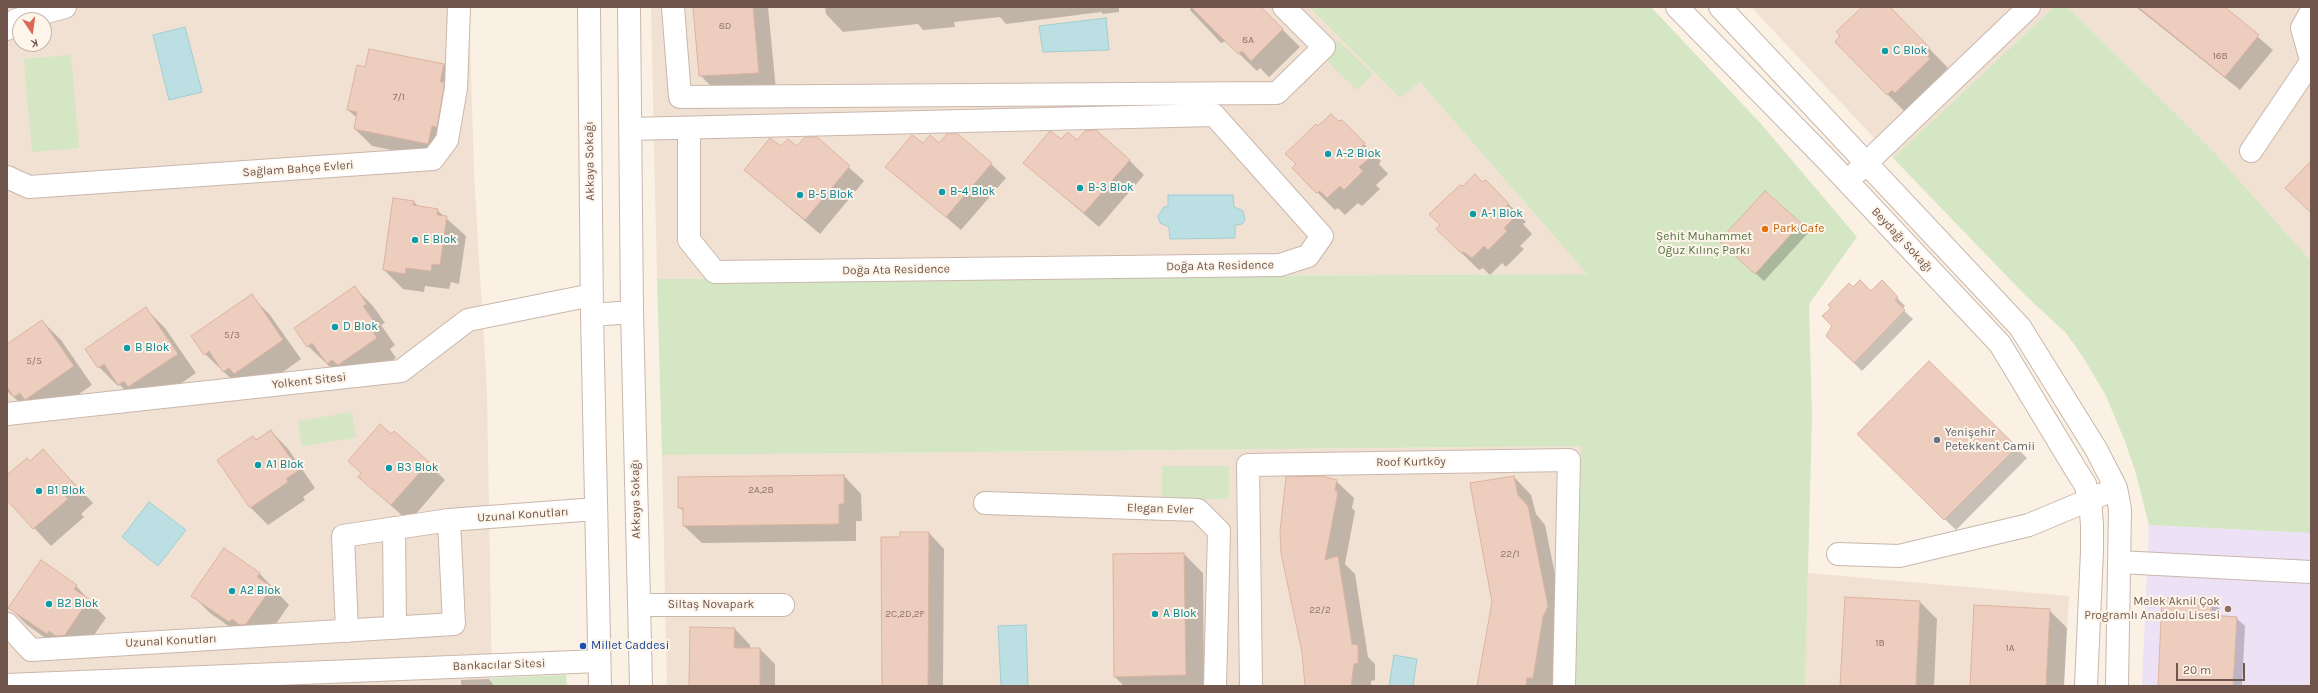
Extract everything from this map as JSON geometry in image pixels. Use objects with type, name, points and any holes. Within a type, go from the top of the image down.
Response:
[{"type":"street","points":[[7,29],[16,20],[65,7]]},
{"type":"street","name":"Sağlam Bahçe Evleri","points":[[7,177],[29,187],[433,159],[447,140],[456,88],[459,7]]},
{"type":"street","name":"Akkaya Sokağı","points":[[589,7],[592,305],[600,686]]},
{"type":"street","name":"Akkaya Sokağı","points":[[629,7],[632,312],[640,686]]},
{"type":"street","points":[[673,7],[680,96],[688,96],[1277,93],[1324,47],[1284,7]]},
{"type":"street","name":"Beydağı Sokağı","points":[[1677,7],[1848,182],[2000,344],[2085,484],[2090,500],[2092,551],[2086,686]]},
{"type":"street","points":[[1720,7],[2020,327],[2096,449],[2116,488],[2120,509],[2117,686]]},
{"type":"street","points":[[1848,182],[1866,162],[2029,7]]},
{"type":"street","points":[[2250,152],[2311,61],[2302,28],[2311,12]]},
{"type":"street","name":"Doğa Ata Residence","points":[[630,129],[689,129],[1214,115],[1322,236],[1308,256],[1280,266],[715,272],[688,240],[689,129]]},
{"type":"street","points":[[592,305],[632,312]]},
{"type":"street","name":"Yolkent Sitesi","points":[[7,414],[401,371],[468,320],[592,305]]},
{"type":"street","name":"Roof Kurtköy","points":[[1251,686],[1248,465],[1569,460],[1564,686]]},
{"type":"street","points":[[1838,554],[1899,556],[2030,525],[2116,488]]},
{"type":"street","name":"Elegan Evler","points":[[985,503],[1198,510],[1219,531],[1215,686]]},
{"type":"street","name":"Uzunal Konutları","points":[[347,631],[343,536],[449,520],[596,509]]},
{"type":"street","name":"Uzunal Konutları","points":[[7,624],[31,650],[454,624],[449,520]]},
{"type":"street","points":[[394,528],[395,628]]},
{"type":"street","points":[[2119,562],[2311,572]]},
{"type":"street","name":"Siltaş Novapark","points":[[639,605],[783,605]]},
{"type":"street","name":"Bankacılar Sitesi","points":[[7,685],[398,678],[599,661]]},
{"type":"shaded area","points":[[7,7],[469,7],[474,174],[487,393],[492,686],[7,686]]},
{"type":"shaded area","points":[[651,7],[1309,7],[1400,98],[1420,82],[1587,274],[657,279]]},
{"type":"shaded area","points":[[1751,7],[2054,7],[1893,158]]},
{"type":"shaded area","points":[[2068,7],[2311,7],[2311,261],[2214,152]]},
{"type":"shaded area","points":[[1581,446],[1576,686],[667,686],[662,455]]},
{"type":"shaded area","name":"Melek Aknil Çok Programlı Anadolu Lisesi","points":[[2149,525],[2311,533],[2311,686],[2142,686]]},
{"type":"shaded area","points":[[1808,573],[2069,596],[2064,686],[1805,686]]},
{"type":"green space","name":"Şehit Muhammet Oğuz Kılınç Parkı","points":[[1309,7],[1651,7],[1762,125],[1857,237],[1809,304],[1812,416],[1805,686],[1576,686],[1581,446],[662,455],[657,279],[1587,274],[1420,82],[1400,98]]},
{"type":"green space","points":[[2054,7],[2068,7],[2214,152],[2311,261],[2311,533],[2149,525],[2135,470],[2124,439],[2106,396],[2083,357],[2066,333],[2026,296],[1893,158]]},
{"type":"green space","points":[[1337,40],[1373,74],[1357,90],[1322,56]]},
{"type":"green space","points":[[71,55],[79,148],[32,152],[24,59]]},
{"type":"green space","points":[[352,412],[356,438],[302,446],[298,421]]},
{"type":"green space","points":[[1162,466],[1229,466],[1229,499],[1162,500]]},
{"type":"green space","points":[[566,675],[567,686],[492,686],[491,678]]},
{"type":"water","points":[[1106,18],[1109,50],[1043,52],[1039,26]]},
{"type":"water","points":[[185,27],[202,92],[169,100],[153,35]]},
{"type":"water","points":[[1168,195],[1233,195],[1234,207],[1243,211],[1245,220],[1242,224],[1235,225],[1235,238],[1170,239],[1169,227],[1160,223],[1158,216],[1164,207],[1168,206]]},
{"type":"water","points":[[149,502],[186,530],[158,566],[122,537]]},
{"type":"water","points":[[1026,625],[1028,686],[1001,686],[998,626]]},
{"type":"water","points":[[1394,655],[1417,659],[1413,686],[1389,686]]},
{"type":"building","points":[[693,7],[753,7],[759,73],[699,76]]},
{"type":"building","points":[[1191,7],[1261,7],[1283,29],[1251,61],[1242,51],[1238,54]]},
{"type":"building","name":"C Blok","points":[[1862,7],[1890,7],[1930,48],[1925,53],[1930,59],[1895,93],[1892,90],[1887,95],[1835,42],[1840,36],[1836,32]]},
{"type":"building","points":[[2138,7],[2225,7],[2259,35],[2225,77]]},
{"type":"building","points":[[369,49],[444,64],[440,82],[444,82],[444,87],[437,127],[432,126],[428,144],[354,129],[357,112],[347,110],[357,65],[365,67]]},
{"type":"building","name":"A-2 Blok","points":[[1331,114],[1338,121],[1342,120],[1365,143],[1362,146],[1372,156],[1359,167],[1363,171],[1344,190],[1340,186],[1327,198],[1320,191],[1316,193],[1292,168],[1296,164],[1285,154],[1316,124],[1318,126]]},
{"type":"building","name":"B-3 Blok","points":[[1096,130],[1130,160],[1084,213],[1023,163],[1050,131],[1061,139],[1068,132],[1077,140],[1085,131]]},
{"type":"building","name":"B-4 Blok","points":[[947,134],[958,134],[992,163],[946,217],[885,167],[912,135],[923,143],[930,135],[939,143]]},
{"type":"building","name":"B-5 Blok","points":[[805,137],[817,137],[850,166],[805,220],[744,170],[770,138],[781,146],[788,139],[797,146]]},
{"type":"building","points":[[2311,161],[2311,213],[2285,188]]},
{"type":"building","name":"A-1 Blok","points":[[1475,174],[1482,182],[1486,180],[1509,204],[1506,206],[1516,216],[1504,228],[1507,231],[1488,250],[1484,246],[1472,258],[1464,252],[1461,253],[1436,229],[1440,225],[1429,214],[1460,185],[1463,186]]},
{"type":"building","points":[[1765,191],[1801,223],[1755,274],[1719,241]]},
{"type":"building","name":"E Blok","points":[[393,198],[414,201],[413,205],[438,209],[437,215],[447,216],[440,265],[432,264],[431,271],[406,268],[405,274],[383,270]]},
{"type":"building","points":[[1860,280],[1871,291],[1882,280],[1898,297],[1895,300],[1905,310],[1854,363],[1826,336],[1832,326],[1822,316],[1831,308],[1828,305],[1849,283],[1853,287]]},
{"type":"building","name":"D Blok","points":[[355,286],[367,304],[363,306],[377,326],[372,330],[377,338],[338,365],[332,360],[327,364],[312,343],[307,347],[294,328]]},
{"type":"building","points":[[252,294],[283,340],[234,374],[229,368],[223,372],[209,351],[204,355],[191,336]]},
{"type":"building","name":"B Blok","points":[[146,307],[178,354],[128,387],[124,381],[118,385],[104,364],[98,368],[85,349]]},
{"type":"building","points":[[42,320],[74,366],[25,400],[20,393],[14,397],[7,387],[7,344]]},
{"type":"building","name":"Yenişehir Petekkent Camii","points":[[1929,361],[2017,447],[1944,520],[1857,434]]},
{"type":"building","name":"B3 Blok","points":[[380,424],[391,434],[394,431],[429,462],[391,505],[358,477],[361,473],[348,461]]},
{"type":"building","name":"A1 Blok","points":[[271,430],[299,470],[286,479],[288,482],[250,508],[217,460],[253,436],[256,440]]},
{"type":"building","name":"B1 Blok","points":[[43,449],[76,486],[65,496],[68,499],[33,529],[7,500],[7,475],[27,458],[30,461]]},
{"type":"building","points":[[844,475],[844,504],[839,504],[839,524],[683,526],[683,508],[678,508],[678,477]]},
{"type":"building","points":[[1321,476],[1337,480],[1335,490],[1338,492],[1325,560],[1338,556],[1352,644],[1358,645],[1358,663],[1354,664],[1351,686],[1305,686],[1302,652],[1281,553],[1280,532],[1286,477]]},
{"type":"building","points":[[1514,476],[1518,495],[1528,506],[1548,606],[1543,617],[1533,678],[1527,678],[1526,686],[1477,686],[1492,602],[1470,483]]},
{"type":"building","points":[[900,532],[929,532],[928,686],[882,686],[881,537],[900,537]]},
{"type":"building","name":"A2 Blok","points":[[224,548],[260,573],[257,577],[272,587],[246,624],[240,625],[232,619],[229,622],[191,596]]},
{"type":"building","name":"A Blok","points":[[1184,553],[1186,675],[1114,677],[1113,554]]},
{"type":"building","name":"B2 Blok","points":[[41,560],[77,585],[74,589],[89,599],[65,635],[56,636],[49,631],[47,634],[8,608]]},
{"type":"building","points":[[1845,597],[1920,601],[1916,686],[1840,686]]},
{"type":"building","points":[[2162,598],[2212,600],[2211,615],[2237,617],[2233,686],[2158,686]]},
{"type":"building","points":[[1974,605],[2050,609],[2046,686],[1970,686]]},
{"type":"building","points":[[690,627],[735,628],[734,648],[760,648],[760,686],[689,686]]},
{"type":"place","name":"C Blok","points":[[1885,51]]},
{"type":"place","name":"A-2 Blok","points":[[1328,154]]},
{"type":"place","name":"B-3 Blok","points":[[1080,188]]},
{"type":"place","name":"B-4 Blok","points":[[942,192]]},
{"type":"place","name":"B-5 Blok","points":[[800,195]]},
{"type":"place","name":"A-1 Blok","points":[[1473,214]]},
{"type":"place","name":"Park Cafe","points":[[1765,229]]},
{"type":"place","name":"E Blok","points":[[415,240]]},
{"type":"place","name":"D Blok","points":[[335,327]]},
{"type":"place","name":"B Blok","points":[[127,348]]},
{"type":"place","name":"Yenişehir Petekkent Camii","points":[[1937,440]]},
{"type":"place","name":"A1 Blok","points":[[258,465]]},
{"type":"place","name":"B3 Blok","points":[[389,468]]},
{"type":"place","name":"B1 Blok","points":[[39,491]]},
{"type":"place","name":"A2 Blok","points":[[232,591]]},
{"type":"place","name":"B2 Blok","points":[[49,604]]},
{"type":"place","name":"Melek Aknil Çok Programlı Anadolu Lisesi","points":[[2228,609]]},
{"type":"place","name":"A Blok","points":[[1155,614]]},
{"type":"place","name":"Millet Caddesi","points":[[583,646]]}]
